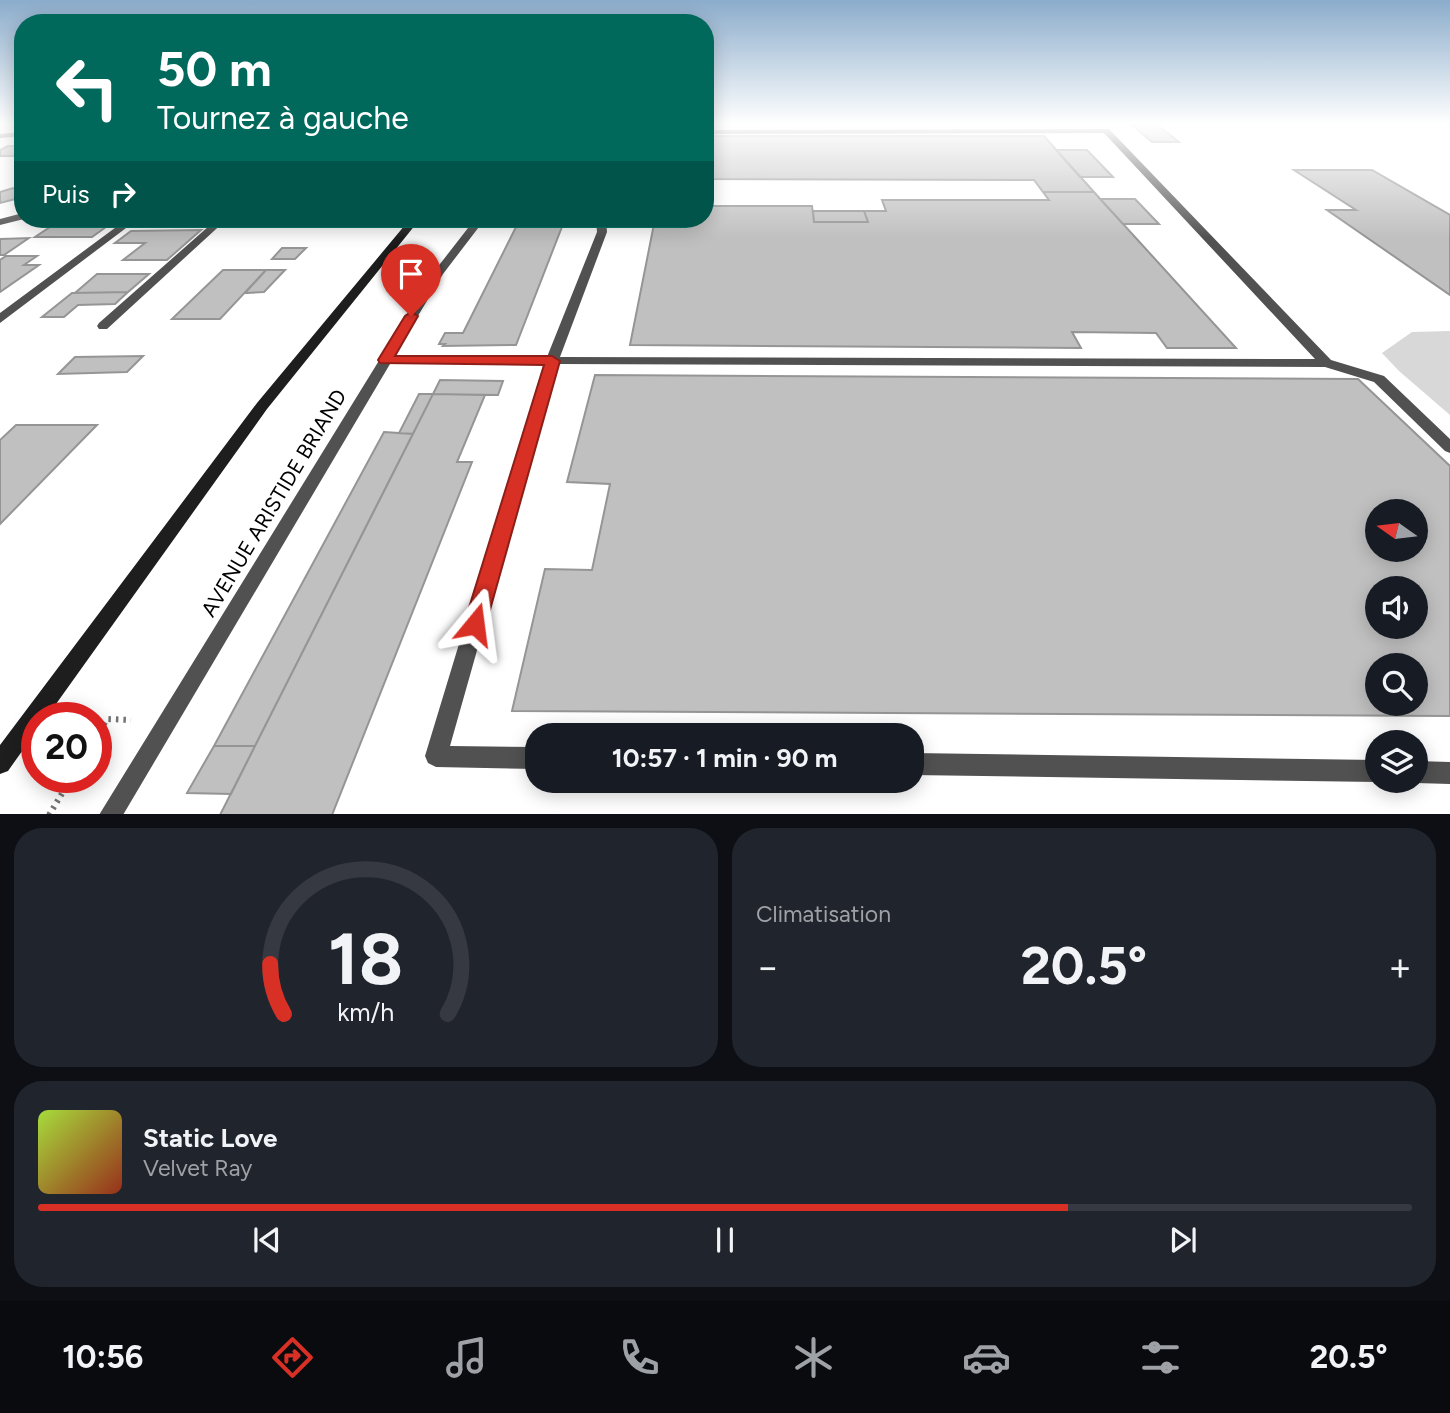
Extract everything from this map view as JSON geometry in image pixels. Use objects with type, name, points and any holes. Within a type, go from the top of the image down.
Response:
[{"type":"main road","points":[[0,763],[262,406],[408,228]]},
{"type":"street","points":[[1135,162],[1326,363]]},
{"type":"street","points":[[0,319],[121,228]]},
{"type":"street","points":[[103,326],[212,228]]},
{"type":"street","name":"AVENUE ARISTIDE BRIAND","points":[[110,814],[438,273],[473,228]]},
{"type":"street","points":[[525,758],[436,756],[552,361],[602,228]]},
{"type":"street","points":[[385,360],[1326,363],[1379,379],[1450,448]]},
{"type":"street","points":[[924,764],[1365,772]]},
{"type":"street","points":[[1428,772],[1450,773]]},
{"type":"path","points":[[49,814],[62,793]]},
{"type":"shaded area","points":[[1450,331],[1450,415],[1382,353],[1412,332]]},
{"type":"building","points":[[714,162],[1067,162],[1094,192],[1043,192],[1034,180],[714,179]]},
{"type":"building","points":[[1067,162],[1099,162],[1113,177],[1080,177]]},
{"type":"building","points":[[1294,170],[1372,170],[1450,215],[1450,295],[1327,210],[1356,210]]},
{"type":"building","points":[[13,188],[14,199],[0,203],[0,192]]},
{"type":"building","points":[[1043,192],[1094,192],[1236,348],[1167,348],[1156,333],[1072,332],[1081,348],[630,345],[653,228],[714,228],[714,206],[812,206],[814,222],[868,222],[864,211],[886,211],[882,200],[1049,200]]},
{"type":"building","points":[[1100,199],[1135,199],[1159,224],[1123,224]]},
{"type":"building","points":[[813,211],[864,211],[868,222],[814,222]]},
{"type":"building","points":[[48,228],[104,228],[92,237],[35,237]]},
{"type":"building","points":[[516,228],[562,228],[516,345],[439,344],[445,333],[463,333]]},
{"type":"building","points":[[201,230],[167,260],[123,260],[145,243],[115,243],[131,231]]},
{"type":"building","points":[[29,238],[4,255],[0,255],[0,239]]},
{"type":"building","points":[[282,248],[306,248],[295,259],[272,259]]},
{"type":"building","points":[[6,256],[37,256],[24,265],[39,265],[0,292],[0,260]]},
{"type":"building","points":[[223,270],[266,270],[220,319],[172,319]]},
{"type":"building","points":[[266,270],[285,270],[264,292],[245,293]]},
{"type":"building","points":[[97,274],[149,274],[128,292],[75,293]]},
{"type":"building","points":[[128,292],[115,304],[78,305],[64,317],[42,317],[72,293]]},
{"type":"building","points":[[143,356],[127,372],[58,374],[75,357]]},
{"type":"building","points":[[595,375],[1358,379],[1450,466],[1450,716],[1428,716],[1428,653],[1365,653],[1365,716],[512,711],[545,569],[592,570],[610,484],[567,482]]},
{"type":"building","points":[[440,380],[503,381],[498,395],[433,394]]},
{"type":"building","points":[[419,394],[433,394],[413,434],[399,433]]},
{"type":"building","points":[[433,394],[485,395],[457,462],[472,462],[332,814],[221,814]]},
{"type":"building","points":[[16,425],[97,425],[0,524],[0,440]]},
{"type":"building","points":[[384,432],[413,434],[255,746],[214,746]]},
{"type":"building","points":[[214,746],[255,746],[231,794],[187,793]]},
{"type":"route","points":[[411,316],[385,360],[552,361],[475,624]]}]
